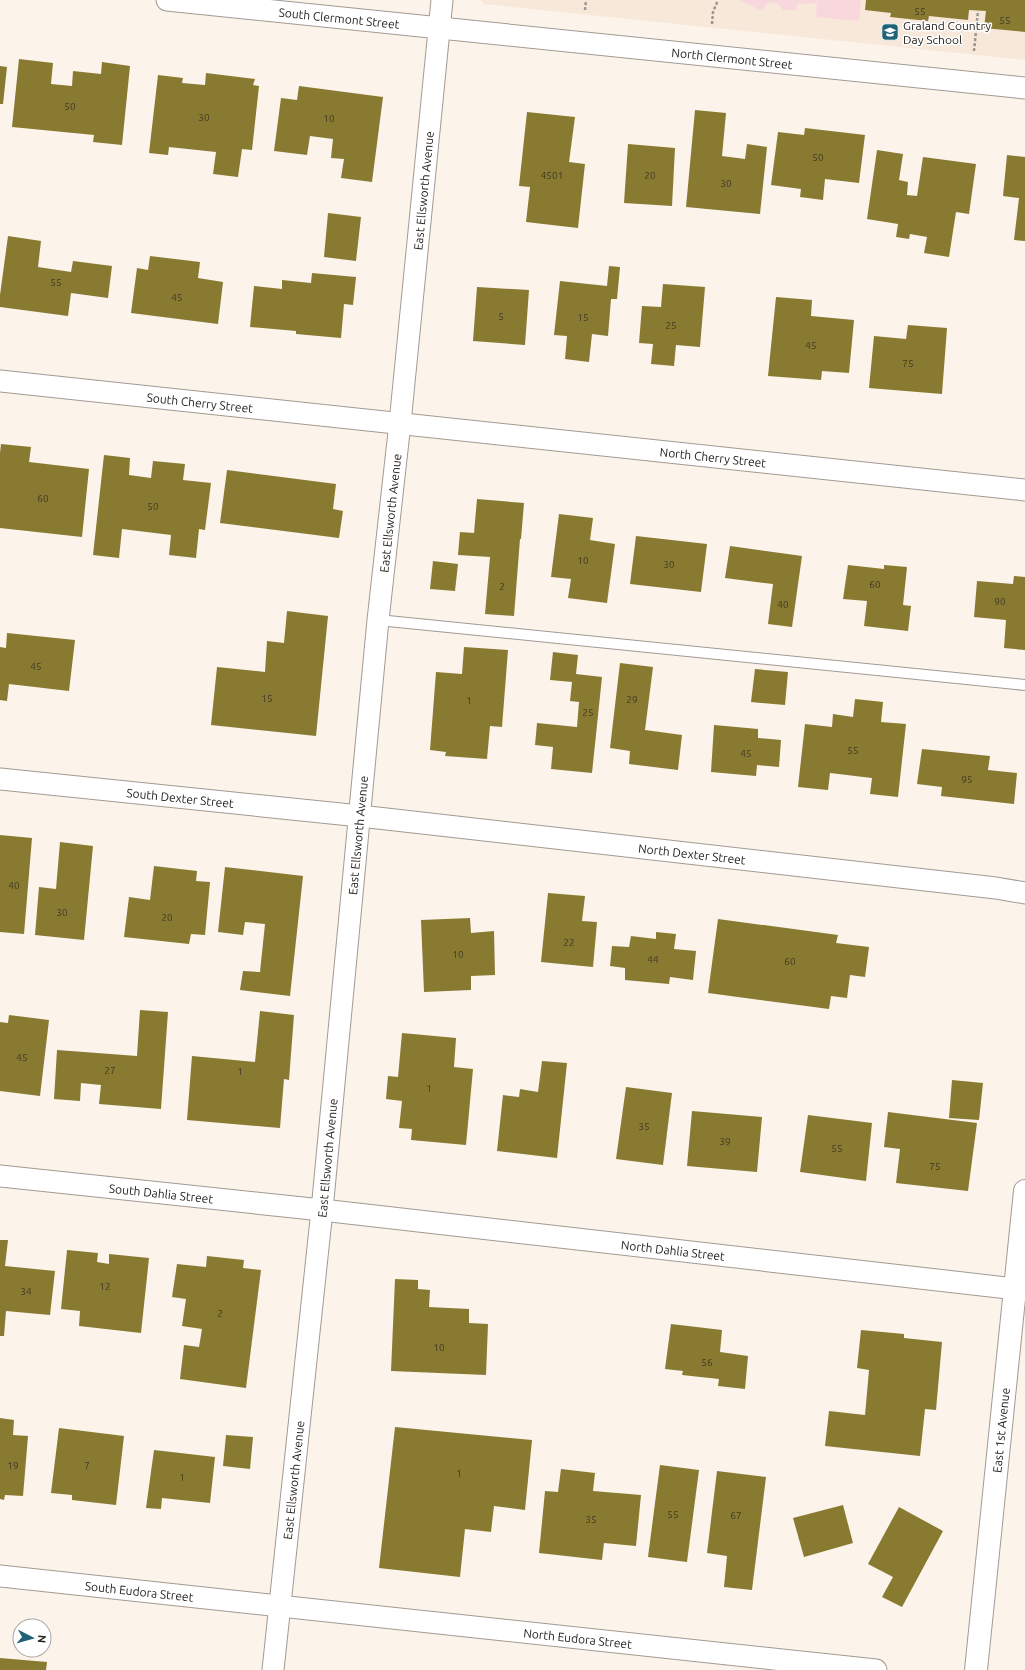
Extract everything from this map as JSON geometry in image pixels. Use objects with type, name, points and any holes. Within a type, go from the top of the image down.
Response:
[{"type":"street","name":"South Clermont Street","points":[[167,0],[439,29]]},
{"type":"street","name":"East Ellsworth Avenue","points":[[273,1670],[322,1210],[378,620],[400,424],[442,0]]},
{"type":"street","name":"North Clermont Street","points":[[439,29],[1025,88]]},
{"type":"street","name":"South Cherry Street","points":[[0,381],[400,424]]},
{"type":"street","name":"North Cherry Street","points":[[400,424],[1025,490]]},
{"type":"street","name":"South Dexter Street","points":[[0,779],[360,816]]},
{"type":"street","name":"North Dexter Street","points":[[360,816],[996,888],[1025,893]]},
{"type":"street","name":"South Dahlia Street","points":[[0,1176],[322,1210]]},
{"type":"street","name":"East 1st Avenue","points":[[976,1670],[1020,1290],[1025,1191]]},
{"type":"street","name":"North Dahlia Street","points":[[322,1210],[1020,1290]]},
{"type":"street","name":"South Eudora Street","points":[[0,1576],[279,1606]]},
{"type":"street","name":"North Eudora Street","points":[[279,1606],[876,1670]]},
{"type":"lane","points":[[378,620],[1025,686]]},
{"type":"path","points":[[584,10],[586,0]]},
{"type":"path","points":[[712,24],[713,12],[718,0]]},
{"type":"path","points":[[974,52],[978,10]]},
{"type":"shaded area","name":"Graland Country Day School","points":[[481,0],[1025,0],[1025,60],[484,4]]},
{"type":"shaded area","points":[[739,0],[861,0],[859,21],[816,17],[817,3],[797,3],[796,10],[783,10],[778,4],[769,3],[762,11]]},
{"type":"building","points":[[866,0],[1025,0],[1025,32],[984,28],[986,11],[969,10],[968,20],[929,16],[928,21],[890,17],[891,13],[865,10]]},
{"type":"building","points":[[19,59],[53,63],[51,84],[72,86],[73,71],[101,74],[102,62],[130,66],[122,145],[93,142],[94,135],[12,127]]},
{"type":"building","points":[[0,66],[7,67],[3,104],[0,104]]},
{"type":"building","points":[[206,73],[255,79],[253,85],[259,86],[252,150],[242,149],[238,177],[213,174],[216,152],[169,147],[168,155],[149,153],[158,75],[183,78],[182,83],[205,85]]},
{"type":"building","points":[[299,86],[383,97],[372,182],[341,178],[344,159],[331,158],[333,139],[310,136],[307,155],[274,151],[281,98],[297,100]]},
{"type":"building","points":[[695,110],[726,113],[722,156],[745,159],[747,144],[767,147],[760,214],[686,207]]},
{"type":"building","points":[[527,112],[575,117],[569,162],[585,164],[578,228],[526,222],[530,187],[519,186]]},
{"type":"building","points":[[805,128],[865,135],[859,183],[825,179],[823,200],[800,197],[801,189],[771,185],[778,132],[804,135]]},
{"type":"building","points":[[628,144],[675,148],[672,206],[624,203]]},
{"type":"building","points":[[877,150],[903,154],[899,180],[908,182],[907,195],[917,196],[923,157],[976,164],[969,214],[956,212],[949,257],[924,253],[927,237],[910,234],[909,239],[896,237],[898,224],[867,219]]},
{"type":"building","points":[[1007,155],[1025,157],[1025,241],[1014,240],[1019,198],[1003,196]]},
{"type":"building","points":[[328,213],[361,217],[356,261],[324,257]]},
{"type":"building","points":[[8,236],[41,241],[38,267],[71,272],[73,261],[112,266],[108,298],[71,293],[68,316],[0,307],[0,295]]},
{"type":"building","points":[[150,256],[200,262],[198,278],[223,282],[218,324],[131,313],[137,268],[148,270]]},
{"type":"building","points":[[609,266],[620,267],[617,299],[611,299],[608,336],[592,334],[589,362],[565,359],[567,336],[554,335],[560,281],[607,286]]},
{"type":"building","points":[[312,273],[356,277],[353,305],[344,304],[341,338],[296,334],[296,331],[250,327],[254,286],[282,289],[282,280],[311,283]]},
{"type":"building","points":[[663,284],[705,287],[700,347],[676,345],[674,366],[651,364],[653,344],[639,343],[642,306],[661,307]]},
{"type":"building","points":[[477,287],[529,290],[525,345],[473,341]]},
{"type":"building","points":[[776,297],[812,300],[811,316],[854,320],[849,373],[822,371],[821,380],[768,376]]},
{"type":"building","points":[[908,325],[947,328],[942,394],[869,388],[874,336],[906,339]]},
{"type":"building","points":[[1,444],[31,447],[29,462],[89,469],[82,537],[0,528]]},
{"type":"building","points":[[104,455],[130,458],[129,475],[151,478],[153,461],[185,464],[183,480],[211,483],[205,530],[199,529],[196,558],[169,555],[171,535],[122,529],[119,558],[93,555]]},
{"type":"building","points":[[227,470],[336,484],[333,509],[343,511],[339,538],[220,523]]},
{"type":"building","points":[[477,499],[524,503],[514,616],[485,614],[490,557],[458,555],[460,532],[474,533]]},
{"type":"building","points":[[559,514],[593,518],[590,540],[615,544],[607,603],[568,598],[571,579],[551,577]]},
{"type":"building","points":[[636,536],[707,544],[701,592],[630,584]]},
{"type":"building","points":[[730,546],[802,556],[792,627],[768,624],[773,584],[725,578]]},
{"type":"building","points":[[433,561],[458,564],[455,591],[430,589]]},
{"type":"building","points":[[848,565],[884,569],[884,565],[907,567],[903,605],[911,606],[908,631],[864,626],[867,601],[843,599]]},
{"type":"building","points":[[1014,576],[1025,577],[1025,650],[1004,648],[1006,620],[974,617],[977,581],[1013,584]]},
{"type":"building","points":[[287,611],[328,616],[316,736],[211,725],[217,667],[265,672],[267,641],[284,643]]},
{"type":"building","points":[[7,633],[75,640],[69,691],[9,684],[7,701],[0,700],[0,647],[6,648]]},
{"type":"building","points":[[464,647],[508,650],[502,727],[490,726],[487,759],[445,756],[446,752],[430,750],[436,672],[462,674]]},
{"type":"building","points":[[553,652],[578,655],[576,674],[602,677],[592,773],[551,769],[553,747],[535,745],[537,723],[577,727],[579,702],[570,701],[572,682],[550,680]]},
{"type":"building","points":[[620,663],[653,667],[645,730],[682,735],[678,770],[629,764],[630,751],[610,748]]},
{"type":"building","points":[[755,669],[788,672],[785,705],[751,702]]},
{"type":"building","points":[[855,699],[883,702],[881,722],[906,724],[898,797],[870,794],[872,778],[830,773],[828,790],[798,787],[805,724],[832,727],[833,714],[853,717]]},
{"type":"building","points":[[714,725],[758,729],[758,738],[781,740],[779,767],[757,765],[756,776],[711,772]]},
{"type":"building","points":[[922,749],[990,756],[988,770],[1017,773],[1014,804],[941,796],[942,787],[917,784]]},
{"type":"building","points":[[0,835],[32,838],[24,934],[0,932]]},
{"type":"building","points":[[60,842],[93,846],[84,940],[35,935],[39,887],[56,889]]},
{"type":"building","points":[[154,866],[197,871],[196,881],[210,882],[205,935],[191,934],[189,944],[124,937],[129,897],[150,900]]},
{"type":"building","points":[[225,867],[303,876],[290,996],[240,990],[243,971],[260,972],[265,924],[245,922],[243,935],[218,932]]},
{"type":"building","points":[[548,893],[585,896],[582,921],[597,922],[593,967],[541,962]]},
{"type":"building","points":[[470,918],[471,933],[494,931],[495,975],[471,976],[471,990],[424,992],[421,920]]},
{"type":"building","points":[[718,919],[838,935],[836,943],[869,947],[865,977],[850,975],[847,998],[831,996],[829,1009],[708,993]]},
{"type":"building","points":[[656,932],[676,934],[674,949],[696,951],[693,980],[670,977],[669,984],[625,980],[625,968],[610,966],[612,946],[629,947],[631,936],[656,939]]},
{"type":"building","points":[[140,1010],[168,1012],[161,1109],[99,1104],[101,1085],[81,1083],[80,1101],[54,1099],[57,1050],[137,1056]]},
{"type":"building","points":[[260,1011],[294,1015],[289,1080],[284,1079],[280,1128],[187,1120],[192,1056],[255,1062]]},
{"type":"building","points":[[9,1015],[49,1020],[40,1096],[0,1091],[0,1022],[8,1023]]},
{"type":"building","points":[[402,1033],[456,1038],[454,1067],[473,1069],[466,1145],[411,1140],[412,1129],[399,1128],[402,1101],[386,1099],[388,1076],[398,1077]]},
{"type":"building","points":[[542,1061],[567,1063],[557,1158],[497,1151],[503,1095],[519,1097],[520,1089],[538,1092]]},
{"type":"building","points":[[952,1080],[983,1083],[979,1120],[949,1118]]},
{"type":"building","points":[[626,1087],[672,1093],[663,1165],[616,1159]]},
{"type":"building","points":[[692,1111],[762,1117],[757,1172],[687,1166]]},
{"type":"building","points":[[888,1112],[977,1123],[968,1191],[896,1183],[900,1149],[884,1147]]},
{"type":"building","points":[[808,1115],[872,1123],[866,1181],[800,1172]]},
{"type":"building","points":[[0,1240],[8,1240],[5,1266],[55,1271],[50,1315],[6,1311],[4,1336],[0,1336]]},
{"type":"building","points":[[67,1250],[98,1253],[97,1262],[109,1264],[109,1254],[149,1258],[141,1333],[79,1326],[80,1311],[61,1309]]},
{"type":"building","points":[[207,1256],[244,1260],[243,1268],[261,1270],[246,1388],[180,1379],[184,1345],[199,1347],[202,1329],[182,1326],[186,1299],[172,1297],[177,1264],[206,1267]]},
{"type":"building","points":[[395,1279],[418,1280],[418,1289],[430,1290],[429,1307],[469,1309],[469,1323],[488,1324],[486,1375],[391,1371]]},
{"type":"building","points":[[671,1324],[722,1330],[720,1352],[748,1356],[745,1389],[718,1386],[719,1379],[682,1375],[683,1371],[665,1369]]},
{"type":"building","points":[[861,1330],[904,1334],[904,1338],[942,1342],[936,1410],[925,1409],[920,1456],[825,1446],[829,1411],[865,1415],[869,1370],[857,1368]]},
{"type":"building","points":[[0,1418],[14,1420],[13,1435],[28,1436],[23,1496],[5,1495],[4,1500],[0,1499]]},
{"type":"building","points":[[395,1427],[532,1440],[525,1510],[494,1506],[491,1532],[465,1529],[460,1577],[379,1568]]},
{"type":"building","points":[[59,1428],[124,1436],[116,1505],[72,1500],[72,1495],[51,1493]]},
{"type":"building","points":[[226,1435],[253,1437],[250,1469],[223,1466]]},
{"type":"building","points":[[154,1450],[215,1457],[210,1503],[162,1498],[161,1509],[146,1508]]},
{"type":"building","points":[[660,1465],[699,1470],[687,1562],[648,1557]]},
{"type":"building","points":[[561,1469],[595,1473],[593,1491],[641,1495],[636,1546],[604,1543],[602,1560],[539,1553],[545,1491],[558,1492]]},
{"type":"building","points":[[717,1471],[766,1477],[752,1590],[724,1587],[727,1556],[707,1553]]},
{"type":"building","points":[[843,1505],[853,1543],[804,1557],[793,1518]]},
{"type":"building","points":[[899,1507],[943,1531],[902,1607],[882,1597],[893,1577],[868,1564]]},
{"type":"building","points":[[0,1658],[47,1662],[46,1670],[0,1670]]},
{"type":"place","name":"Graland Country Day School","points":[[890,32]]}]
